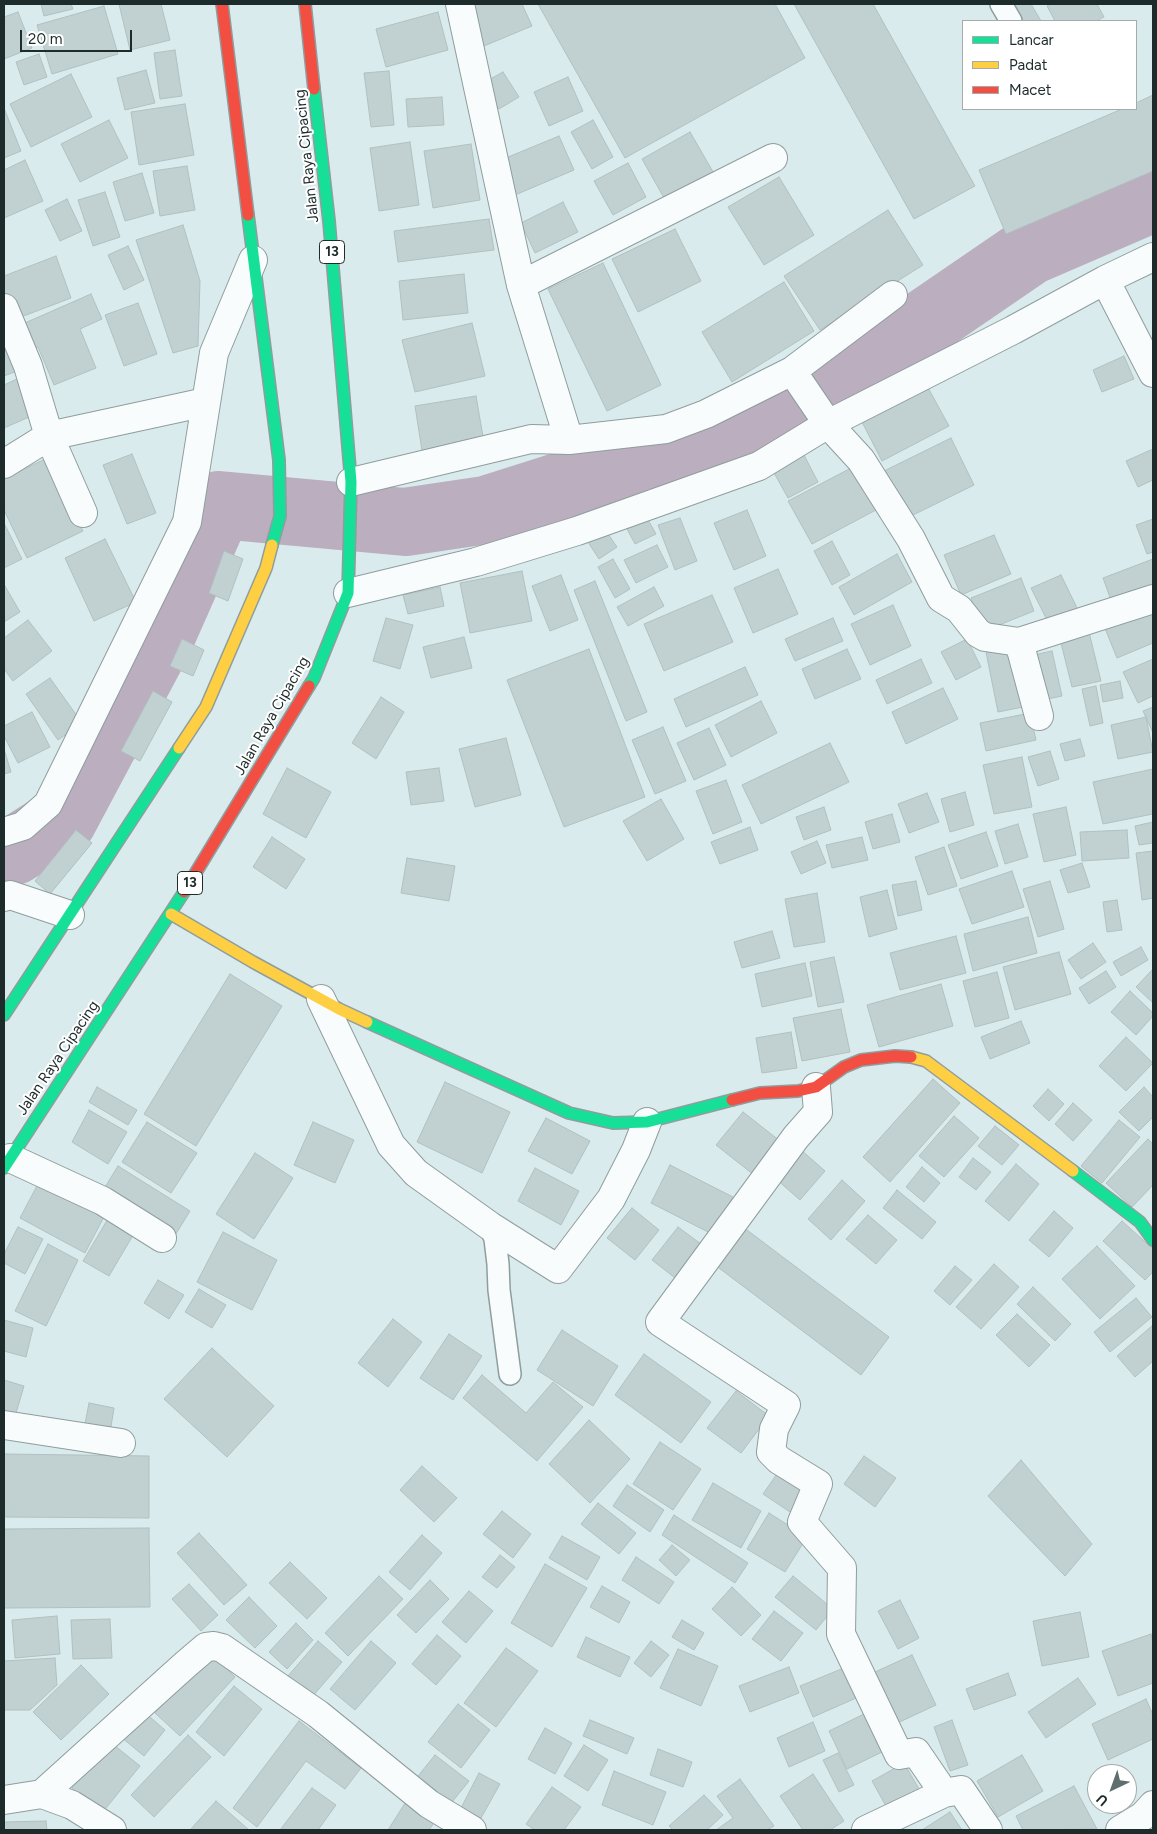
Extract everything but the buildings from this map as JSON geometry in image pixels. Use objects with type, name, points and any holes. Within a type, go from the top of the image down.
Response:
[{"type":"main road","points":[[4,1015],[206,707],[266,568],[280,516],[278,460],[222,4]]},
{"type":"main road","name":"Jalan Raya Cipacing","points":[[7,1163],[171,914],[314,678],[348,588],[350,491],[329,221],[305,4]]},
{"type":"main road","points":[[171,914],[321,999],[495,1081],[569,1113],[613,1123],[647,1122],[760,1093],[798,1091],[816,1086],[844,1067],[861,1060],[895,1056],[911,1057],[926,1061],[1140,1222],[1153,1240]]},
{"type":"street","points":[[460,4],[521,285],[569,440]]},
{"type":"street","points":[[521,285],[772,158]]},
{"type":"street","points":[[348,588],[476,562],[577,531],[759,466],[827,421],[1013,330],[1105,280],[1153,257]]},
{"type":"street","points":[[4,832],[23,826],[48,804],[187,522],[214,353],[253,260]]},
{"type":"street","points":[[1105,280],[1153,373]]},
{"type":"street","points":[[350,491],[531,439],[569,440],[666,429],[797,378],[893,295]]},
{"type":"street","points":[[4,308],[28,366],[49,436],[82,513]]},
{"type":"street","points":[[797,378],[827,421],[861,460],[911,540],[941,598],[959,608],[978,633],[985,637],[1020,642],[1153,599]]},
{"type":"street","points":[[4,464],[49,436],[206,402]]},
{"type":"street","points":[[1020,642],[1039,716]]},
{"type":"street","points":[[4,897],[10,895],[70,915]]},
{"type":"street","points":[[321,999],[391,1145],[416,1173],[490,1226],[558,1269],[611,1199],[636,1150],[647,1122]]},
{"type":"street","points":[[816,1086],[818,1112],[796,1138],[660,1322],[786,1405],[774,1429],[771,1452],[779,1460],[818,1484],[802,1522],[842,1568],[841,1634],[898,1755],[916,1752],[944,1793]]},
{"type":"street","points":[[7,1163],[103,1201],[162,1238]]},
{"type":"street","points":[[4,1425],[121,1443]]},
{"type":"street","points":[[42,1794],[186,1664],[206,1648],[214,1646],[222,1648],[310,1709],[429,1804],[472,1830]]},
{"type":"street","points":[[866,1830],[944,1793],[961,1790],[988,1830]]},
{"type":"street","points":[[4,1800],[42,1794],[72,1805],[112,1830]]},
{"type":"street","points":[[1120,1830],[1143,1816],[1153,1806]]},
{"type":"lane","points":[[1001,4],[1010,20]]},
{"type":"lane","points":[[490,1226],[495,1239],[499,1290],[510,1374]]},
{"type":"waterway","points":[[4,854],[14,851],[63,820],[162,634],[219,505],[405,522],[486,510],[748,427],[919,327],[1030,251],[1153,198]]},
{"type":"traffic: fast","points":[[309,686],[314,678],[348,593],[351,482],[329,221],[314,89]]},
{"type":"traffic: fast","points":[[248,215],[279,460],[280,516],[272,545]]},
{"type":"traffic: fast","points":[[4,1015],[179,748]]},
{"type":"traffic: fast","points":[[4,1168],[184,892]]},
{"type":"traffic: fast","points":[[367,1022],[569,1113],[613,1123],[647,1122],[732,1100]]},
{"type":"traffic: fast","points":[[1073,1171],[1140,1222],[1153,1240]]},
{"type":"traffic: slow","points":[[179,748],[206,707],[266,568],[272,545]]},
{"type":"traffic: slow","points":[[171,914],[253,962],[339,1009],[367,1022]]},
{"type":"traffic: slow","points":[[911,1057],[926,1061],[1073,1171]]},
{"type":"traffic: jam","points":[[222,4],[248,215]]},
{"type":"traffic: jam","points":[[305,4],[314,89]]},
{"type":"traffic: jam","points":[[184,892],[309,686]]},
{"type":"traffic: jam","points":[[732,1100],[760,1093],[798,1091],[816,1087],[844,1067],[861,1060],[895,1056],[911,1057]]}]
